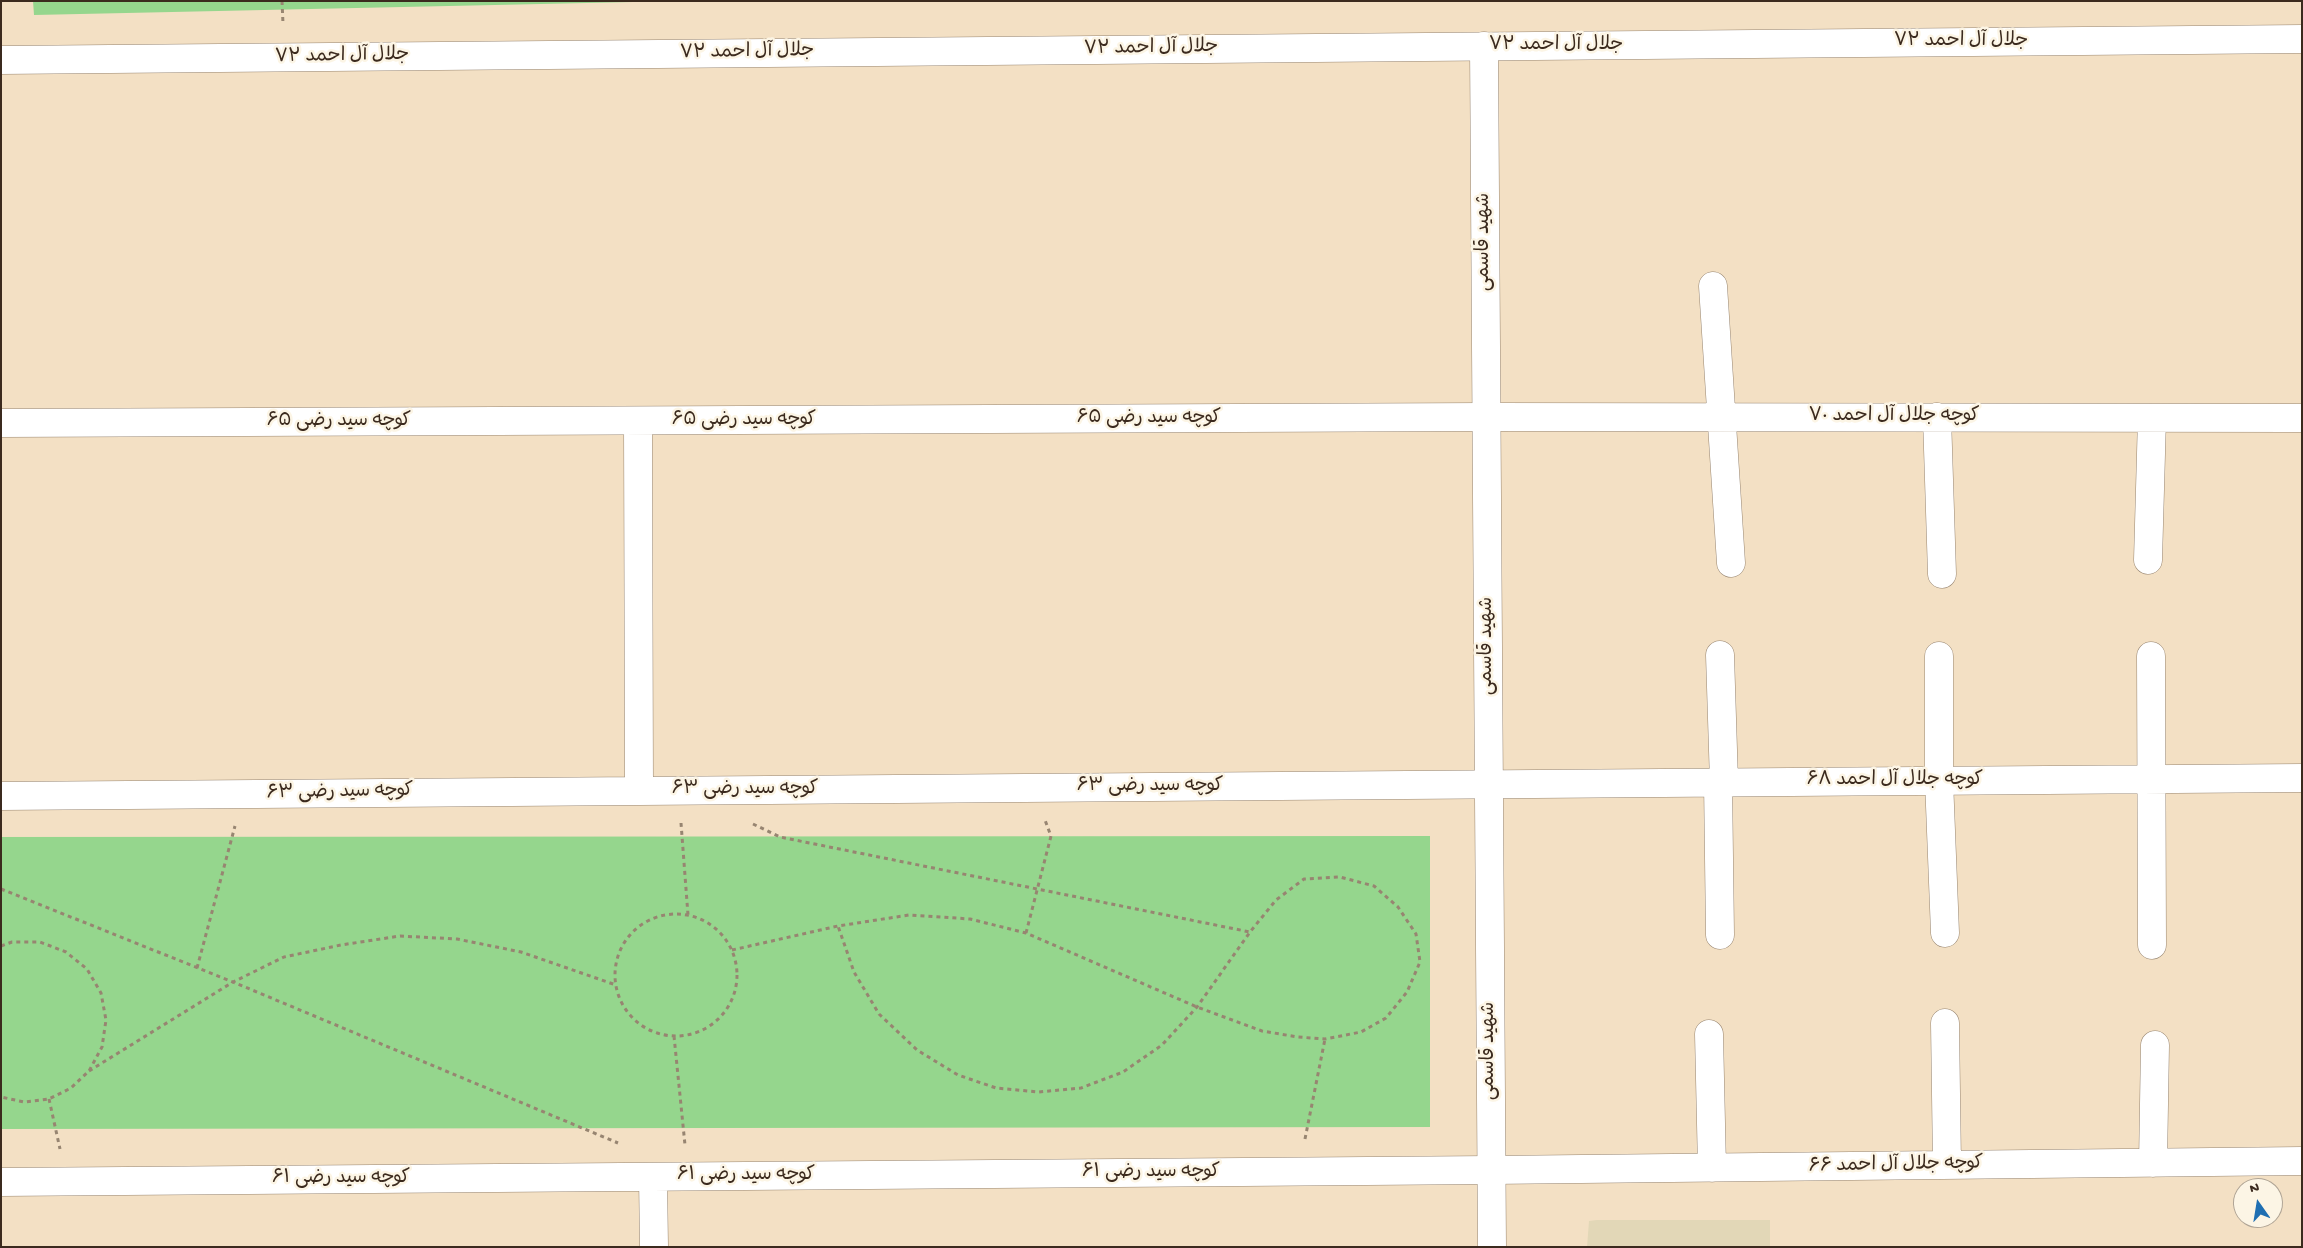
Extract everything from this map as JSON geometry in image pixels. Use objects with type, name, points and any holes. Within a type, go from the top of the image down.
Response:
[{"type":"street","name":"جلال آل احمد ۷۲","points":[[1,60],[2302,39]]},
{"type":"street","name":"شهید قاسمی","points":[[1484,46],[1492,1247]]},
{"type":"street","points":[[1713,286],[1731,564]]},
{"type":"street","name":"کوچه جلال آل احمد ۷۰","points":[[1486,417],[2302,418]]},
{"type":"street","name":"کوچه سید رضی ۶۵","points":[[1,423],[638,422],[1486,417]]},
{"type":"street","points":[[1937,417],[1942,574]]},
{"type":"street","points":[[2148,560],[2152,418]]},
{"type":"street","points":[[638,422],[639,790]]},
{"type":"street","points":[[1720,656],[1720,935]]},
{"type":"street","points":[[1939,656],[1939,780],[1945,933]]},
{"type":"street","points":[[2151,656],[2152,945]]},
{"type":"street","name":"کوچه جلال آل احمد ۶۸","points":[[1488,784],[2302,778]]},
{"type":"street","name":"کوچه سید رضی ۶۳","points":[[1,796],[1488,784]]},
{"type":"street","points":[[1945,1022],[1947,1165]]},
{"type":"street","points":[[1709,1034],[1712,1168]]},
{"type":"street","points":[[2153,1163],[2155,1045]]},
{"type":"street","name":"کوچه جلال آل احمد ۶۶","points":[[1491,1170],[2302,1161]]},
{"type":"street","name":"کوچه سید رضی ۶۱","points":[[1,1182],[1491,1170]]},
{"type":"street","points":[[653,1177],[654,1247]]},
{"type":"path","points":[[1026,932],[1051,836],[1034,788]]},
{"type":"path","points":[[679,790],[688,915]]},
{"type":"path","points":[[197,968],[244,794]]},
{"type":"path","points":[[746,821],[780,837],[1250,932]]},
{"type":"path","points":[[732,950],[838,926],[909,915],[970,919],[1026,932],[1197,1007],[1262,1031],[1325,1039],[1361,1032],[1386,1018],[1407,992],[1420,962],[1416,934],[1398,907],[1374,886],[1340,876],[1304,879],[1276,900],[1250,932],[1197,1007],[1162,1045],[1123,1072],[1082,1088],[1039,1092],[996,1088],[958,1075],[917,1050],[879,1014],[854,972],[838,926]]},
{"type":"path","points":[[1,889],[233,982],[622,1145]]},
{"type":"path","points":[[668,915],[688,915],[706,922],[721,934],[732,950],[737,969],[736,989],[727,1009],[713,1024],[694,1034],[674,1036],[653,1032],[636,1021],[622,1004],[616,985],[616,965],[622,947],[634,931],[650,920],[668,915]]},
{"type":"path","points":[[1,1098],[24,1102],[49,1099],[71,1088],[89,1071],[233,982],[284,957],[400,936],[458,939],[520,952],[616,985]]},
{"type":"path","points":[[1,946],[12,942],[40,942],[66,952],[87,969],[101,993],[106,1020],[102,1047],[89,1071]]},
{"type":"path","points":[[674,1036],[688,1177]]},
{"type":"path","points":[[1298,1172],[1325,1039]]},
{"type":"path","points":[[49,1099],[68,1181]]},
{"type":"shaded area","points":[[1770,1220],[1770,1247],[1587,1247],[1589,1221]]},
{"type":"green space","points":[[33,1],[679,1],[34,15]]},
{"type":"green space","points":[[1430,836],[1430,1127],[1,1129],[1,837]]}]
